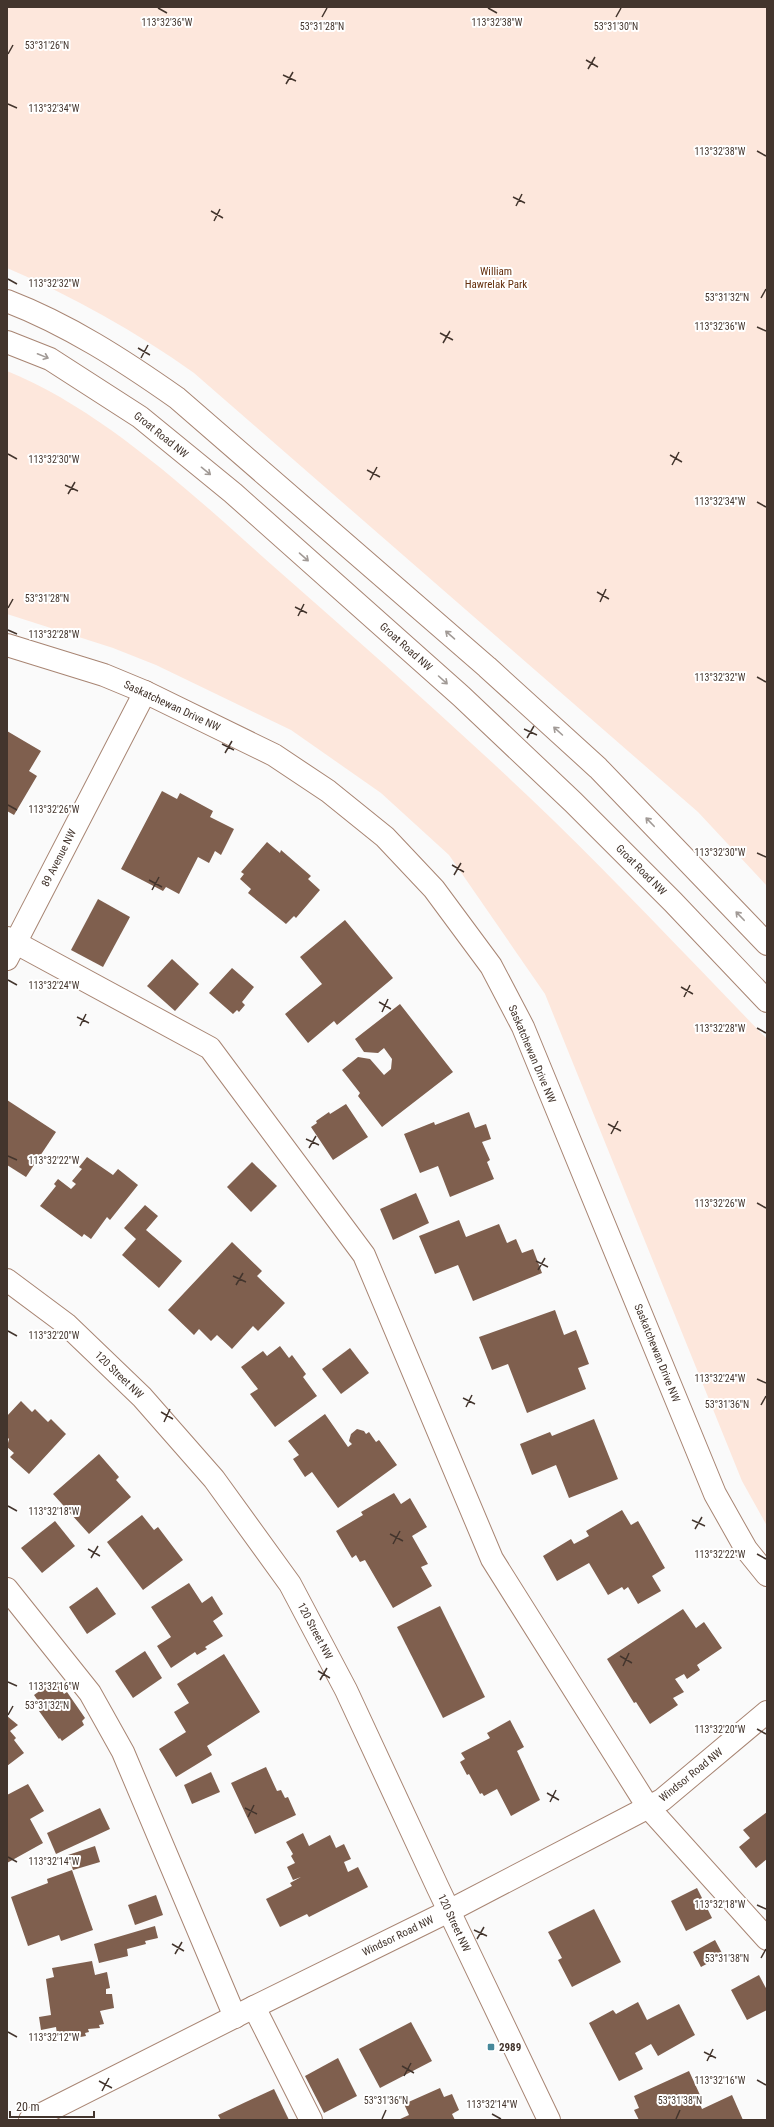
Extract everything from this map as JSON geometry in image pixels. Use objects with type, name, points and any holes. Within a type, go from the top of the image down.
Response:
[{"type":"street","points":[[7,301],[84,337],[132,366],[177,398],[487,667],[598,768],[767,944]]},
{"type":"street","name":"Groat Road NW","points":[[7,342],[50,359],[140,417],[233,494],[461,696],[528,759],[672,902],[767,1001]]},
{"type":"street","name":"Saskatchewan Drive NW","points":[[7,645],[104,676],[144,692],[274,755],[328,791],[385,837],[428,883],[491,966],[523,1027],[715,1494],[746,1550],[767,1575]]},
{"type":"street","name":"89 Avenue NW","points":[[10,946],[144,692]]},
{"type":"street","points":[[10,946],[210,1048],[364,1255],[492,1559],[648,1807],[767,1939]]},
{"type":"street","name":"120 Street NW","points":[[7,1280],[66,1324],[142,1396],[214,1479],[290,1584],[346,1690],[449,1911],[549,2120]]},
{"type":"street","points":[[7,1589],[90,1693],[123,1752],[245,2012],[311,2120]]},
{"type":"street","name":"Windsor Road NW","points":[[30,2120],[449,1911],[662,1800],[767,1712]]},
{"type":"green space","name":"William Hawrelak Park","points":[[7,7],[767,7],[767,886],[698,812],[194,373],[127,329],[104,316],[32,279],[7,268]]},
{"type":"green space","points":[[7,371],[44,388],[80,409],[151,460],[218,517],[520,788],[607,874],[767,1039],[767,1526],[742,1481],[545,994],[449,855],[381,793],[291,730],[156,665],[113,648],[7,614]]},
{"type":"building","points":[[7,731],[41,751],[29,771],[37,776],[14,815],[7,811]]},
{"type":"building","points":[[162,791],[177,799],[180,793],[213,811],[210,817],[234,829],[221,855],[215,851],[209,863],[198,857],[179,894],[166,887],[163,891],[121,869]]},
{"type":"building","points":[[267,842],[280,853],[281,850],[311,876],[308,879],[320,890],[296,918],[294,916],[286,924],[248,893],[251,889],[240,879],[244,874],[241,872]]},
{"type":"building","points":[[98,899],[130,917],[103,967],[71,950]]},
{"type":"building","points":[[345,920],[393,978],[337,1025],[334,1021],[308,1043],[285,1014],[322,984],[300,957]]},
{"type":"building","points":[[172,959],[199,984],[175,1011],[147,986]]},
{"type":"building","points":[[232,968],[254,987],[242,1002],[245,1005],[239,1012],[237,1010],[233,1014],[209,993]]},
{"type":"building","points":[[400,1004],[453,1072],[382,1127],[358,1096],[360,1093],[342,1070],[358,1057],[370,1059],[384,1075],[391,1069],[392,1059],[384,1048],[378,1053],[364,1052],[355,1039]]},
{"type":"building","points":[[7,1100],[56,1132],[26,1177],[7,1165]]},
{"type":"building","points":[[346,1104],[368,1137],[333,1160],[311,1127],[317,1123],[316,1121],[329,1112],[330,1114]]},
{"type":"building","points":[[469,1112],[475,1128],[486,1124],[491,1139],[482,1142],[490,1160],[487,1162],[494,1179],[450,1197],[438,1166],[420,1173],[404,1134],[434,1122],[435,1125]]},
{"type":"building","points":[[87,1157],[113,1175],[118,1169],[138,1185],[110,1220],[107,1217],[91,1239],[84,1234],[82,1237],[40,1206],[56,1186],[54,1184],[58,1179],[71,1189],[76,1184],[72,1181],[82,1169],[79,1167]]},
{"type":"building","points":[[252,1162],[277,1186],[251,1212],[227,1187]]},
{"type":"building","points":[[416,1193],[429,1223],[393,1240],[380,1209]]},
{"type":"building","points":[[145,1205],[158,1216],[146,1230],[182,1261],[159,1288],[122,1255],[136,1239],[124,1228]]},
{"type":"building","points":[[459,1220],[466,1237],[499,1224],[507,1243],[516,1239],[522,1253],[533,1249],[542,1273],[473,1301],[458,1265],[435,1274],[419,1236]]},
{"type":"building","points":[[232,1242],[262,1271],[257,1276],[285,1303],[258,1331],[253,1326],[232,1349],[217,1335],[211,1341],[199,1329],[194,1335],[168,1310]]},
{"type":"building","points":[[555,1310],[564,1335],[576,1330],[589,1364],[578,1368],[586,1389],[527,1413],[508,1364],[492,1370],[479,1337]]},
{"type":"building","points":[[280,1346],[289,1358],[292,1355],[306,1374],[303,1377],[317,1396],[275,1427],[250,1394],[258,1389],[241,1367],[263,1351],[267,1356]]},
{"type":"building","points":[[350,1348],[369,1373],[341,1394],[322,1369]]},
{"type":"building","points":[[21,1401],[32,1412],[35,1409],[48,1422],[51,1419],[66,1434],[29,1474],[10,1457],[14,1453],[7,1447],[9,1439],[7,1437],[7,1416]]},
{"type":"building","points":[[325,1414],[348,1447],[352,1444],[349,1441],[351,1434],[357,1429],[364,1431],[366,1434],[369,1432],[376,1442],[379,1440],[397,1465],[338,1508],[312,1472],[305,1477],[293,1459],[299,1455],[288,1441]]},
{"type":"building","points":[[594,1419],[618,1479],[569,1498],[556,1465],[532,1475],[520,1444],[550,1432],[552,1436]]},
{"type":"building","points":[[99,1454],[119,1477],[116,1480],[131,1497],[89,1534],[53,1494]]},
{"type":"building","points":[[394,1493],[401,1504],[410,1498],[427,1527],[412,1536],[428,1564],[421,1567],[432,1586],[393,1608],[365,1560],[360,1562],[356,1555],[352,1558],[336,1531],[363,1515],[361,1512]]},
{"type":"building","points":[[622,1510],[631,1525],[638,1521],[665,1568],[652,1576],[661,1591],[638,1604],[628,1587],[624,1590],[622,1587],[608,1595],[589,1563],[557,1581],[543,1556],[571,1539],[574,1544],[589,1536],[586,1531]]},
{"type":"building","points":[[142,1515],[154,1530],[158,1527],[183,1560],[143,1590],[107,1542]]},
{"type":"building","points":[[55,1521],[75,1546],[42,1573],[21,1548]]},
{"type":"building","points":[[189,1583],[202,1603],[212,1596],[223,1614],[213,1621],[223,1636],[205,1647],[207,1649],[197,1655],[195,1652],[171,1668],[157,1646],[171,1637],[151,1607]]},
{"type":"building","points":[[97,1587],[116,1614],[87,1634],[69,1607]]},
{"type":"building","points":[[440,1606],[485,1697],[443,1718],[397,1627]]},
{"type":"building","points":[[683,1609],[696,1628],[704,1622],[722,1648],[697,1665],[700,1670],[687,1679],[684,1674],[675,1679],[684,1692],[673,1698],[678,1705],[650,1724],[636,1702],[634,1703],[607,1659]]},
{"type":"building","points":[[145,1651],[162,1678],[133,1698],[115,1671]]},
{"type":"building","points":[[224,1654],[260,1712],[207,1746],[212,1755],[176,1777],[159,1749],[186,1732],[174,1712],[189,1703],[177,1684]]},
{"type":"building","points":[[55,1680],[64,1694],[67,1692],[85,1718],[82,1721],[84,1725],[62,1741],[39,1711],[43,1708],[34,1695]]},
{"type":"building","points":[[7,1716],[18,1725],[10,1731],[16,1738],[14,1740],[24,1753],[7,1766]]},
{"type":"building","points":[[510,1720],[524,1747],[517,1751],[540,1800],[511,1816],[497,1789],[484,1796],[482,1793],[480,1794],[469,1774],[467,1775],[460,1762],[465,1759],[461,1753],[490,1738],[487,1733]]},
{"type":"building","points":[[266,1767],[277,1791],[281,1790],[285,1798],[288,1797],[296,1815],[255,1834],[231,1783]]},
{"type":"building","points":[[211,1772],[220,1792],[192,1804],[184,1785]]},
{"type":"building","points":[[28,1784],[44,1811],[30,1819],[43,1843],[7,1863],[7,1795]]},
{"type":"building","points":[[100,1808],[110,1829],[56,1854],[47,1833]]},
{"type":"building","points":[[767,1812],[767,1859],[756,1868],[739,1847],[750,1838],[743,1830]]},
{"type":"building","points":[[303,1833],[309,1846],[330,1835],[336,1848],[344,1844],[351,1859],[344,1862],[348,1872],[358,1867],[368,1887],[309,1917],[307,1914],[280,1927],[266,1899],[292,1886],[290,1883],[301,1877],[293,1880],[287,1867],[295,1863],[291,1856],[293,1854],[286,1842]]},
{"type":"building","points":[[95,1846],[100,1862],[73,1870],[68,1855]]},
{"type":"building","points":[[72,1870],[93,1930],[61,1941],[59,1935],[28,1946],[11,1897],[48,1883],[47,1879]]},
{"type":"building","points":[[697,1888],[712,1918],[686,1931],[671,1901]]},
{"type":"building","points":[[156,1895],[163,1915],[135,1925],[128,1905]]},
{"type":"building","points":[[594,1909],[621,1962],[572,1987],[558,1960],[562,1958],[548,1932]]},
{"type":"building","points":[[155,1926],[158,1938],[145,1941],[146,1944],[127,1949],[128,1956],[99,1963],[94,1944]]},
{"type":"building","points":[[715,1940],[723,1955],[701,1967],[693,1952]]},
{"type":"building","points":[[92,1961],[95,1975],[107,1972],[110,1988],[106,1989],[106,1994],[112,1994],[114,2008],[100,2011],[104,2024],[99,2025],[100,2028],[88,2029],[89,2032],[85,2033],[86,2036],[75,2038],[74,2031],[57,2034],[56,2027],[41,2030],[39,2017],[51,2015],[46,1979],[54,1977],[52,1968]]},
{"type":"building","points":[[759,1975],[767,1990],[767,2010],[747,2020],[731,1990]]},
{"type":"building","points":[[638,2002],[647,2020],[679,2004],[695,2035],[658,2056],[651,2044],[635,2053],[643,2069],[619,2081],[589,2023],[613,2010],[616,2014]]},
{"type":"building","points":[[411,2022],[432,2061],[380,2088],[359,2049]]},
{"type":"building","points":[[338,2058],[357,2096],[324,2113],[305,2076]]},
{"type":"building","points":[[689,2071],[700,2095],[697,2097],[702,2109],[732,2095],[743,2120],[639,2120],[634,2110],[639,2108],[634,2096]]},
{"type":"building","points":[[440,2088],[444,2097],[452,2094],[459,2110],[452,2114],[455,2120],[398,2120],[409,2115],[404,2104]]},
{"type":"building","points":[[274,2089],[289,2120],[221,2120],[218,2115]]},
{"type":"place","name":"2989","points":[[491,2047]]}]
